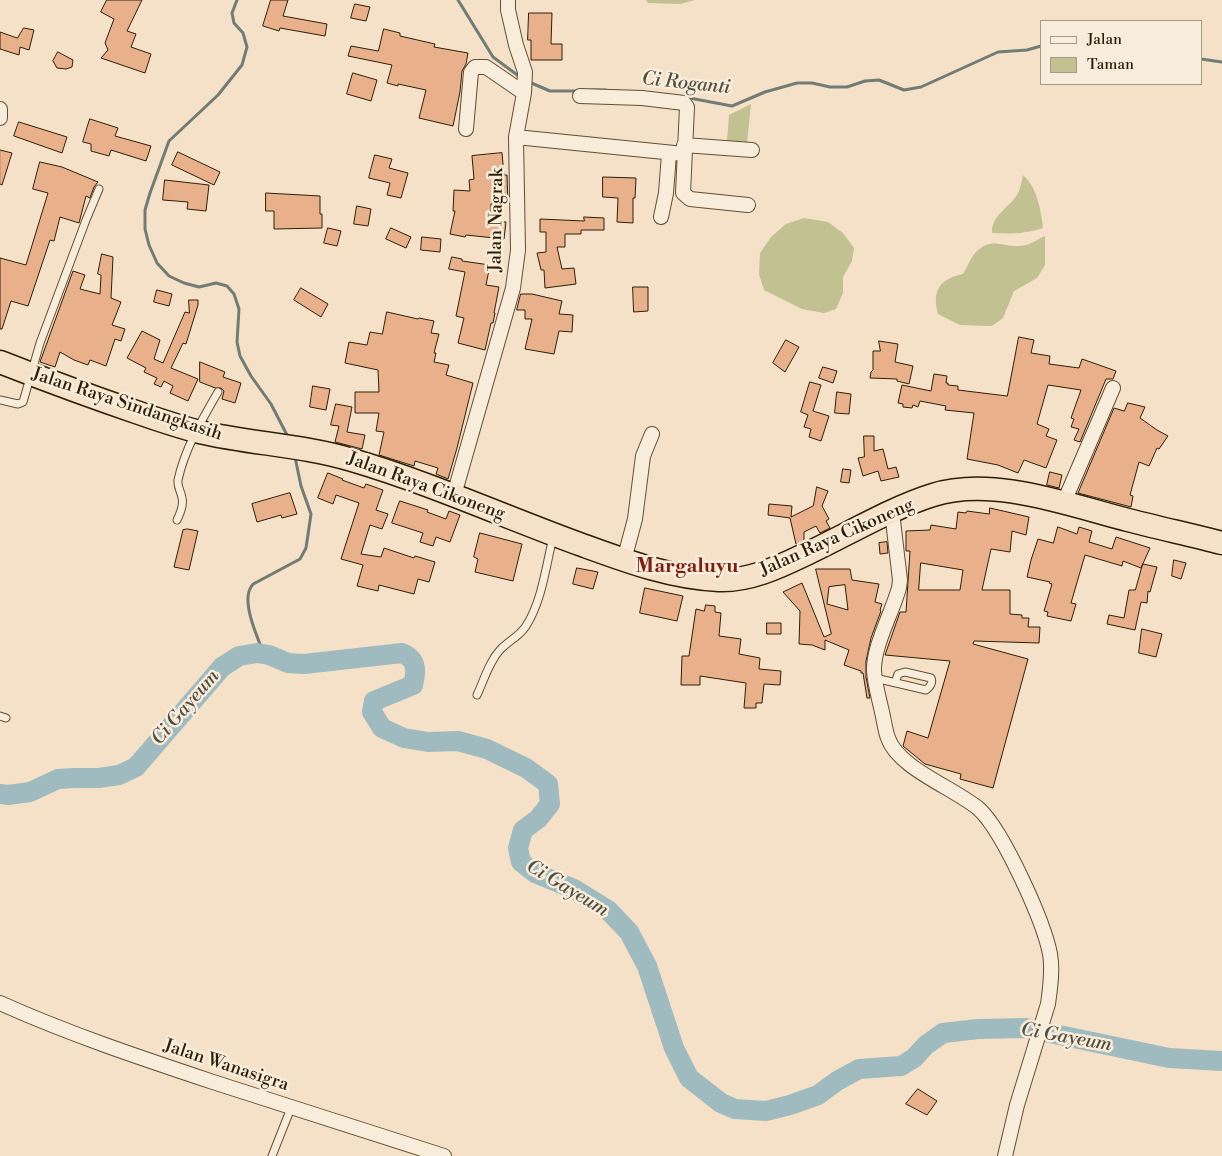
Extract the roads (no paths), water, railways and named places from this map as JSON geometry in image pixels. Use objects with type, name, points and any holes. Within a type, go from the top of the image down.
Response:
[{"type":"highway","name":"Jalan Raya Sindangkasih","points":[[0,362],[88,396],[195,431],[232,440],[295,447]]},
{"type":"highway","name":"Jalan Raya Cikoneng","points":[[295,447],[352,460],[454,495],[624,560],[691,577],[722,580],[752,576],[778,567],[892,512],[932,495],[967,489],[1004,491],[1064,502],[1222,543]]},
{"type":"street","name":"Jalan Nagrak","points":[[454,495],[513,288],[518,250],[516,137],[524,92],[525,72],[516,45],[508,10],[508,0]]},
{"type":"street","points":[[466,129],[471,72],[475,67],[486,67],[524,92]]},
{"type":"street","points":[[580,96],[642,98],[684,103],[687,107],[683,193]]},
{"type":"street","points":[[0,109],[0,118]]},
{"type":"street","points":[[516,137],[669,154],[684,150],[752,150]]},
{"type":"street","points":[[661,217],[666,193],[669,154]]},
{"type":"street","points":[[666,193],[683,193],[690,199],[748,205]]},
{"type":"street","points":[[1064,502],[1113,388]]},
{"type":"street","points":[[624,560],[635,520],[643,456],[652,434]]},
{"type":"street","points":[[892,512],[900,580],[874,663],[875,678],[888,739],[902,759],[952,790],[989,819],[1011,858],[1043,930],[1051,956],[1050,990],[1004,1156]]},
{"type":"street","name":"Jalan Wanasigra","points":[[0,1003],[107,1046],[291,1108],[444,1156]]},
{"type":"lane","points":[[0,400],[22,404],[40,343],[79,237],[99,189]]},
{"type":"lane","points":[[177,520],[182,503],[178,479],[195,431],[218,392]]},
{"type":"lane","points":[[477,695],[493,659],[501,648],[517,637],[534,611],[553,534]]},
{"type":"lane","points":[[875,678],[926,690],[932,681],[930,678],[906,672],[898,674],[895,682]]},
{"type":"lane","points":[[272,1156],[291,1108]]},
{"type":"waterway","points":[[237,0],[232,13],[234,23],[243,33],[247,47],[242,65],[218,95],[169,141],[145,210],[145,229],[149,245],[157,263],[169,276],[199,287],[216,283],[227,286],[234,294],[239,309],[237,342],[240,356],[251,376],[271,404],[288,437]]},
{"type":"waterway","name":"Ci Roganti","points":[[458,0],[493,57],[520,77]]},
{"type":"waterway","name":"Ci Roganti","points":[[684,97],[732,106],[765,92],[797,83],[847,87],[865,81],[879,80],[904,90],[921,87],[998,52],[1027,50],[1040,46]]},
{"type":"waterway","name":"Ci Roganti","points":[[1202,59],[1222,62]]},
{"type":"waterway","name":"Ci Roganti","points":[[529,82],[550,91],[578,91]]},
{"type":"waterway","name":"Ci Roganti","points":[[592,90],[606,90]]},
{"type":"waterway","points":[[264,654],[249,611],[248,594],[254,583],[300,559],[306,548],[311,514],[301,486],[295,457]]},
{"type":"waterway","name":"Ci Gayeum","points":[[0,794],[8,795],[30,792],[58,779],[99,778],[119,775],[136,767],[222,667],[239,656],[257,653],[269,655],[288,663],[304,664],[402,653],[411,659],[415,666],[413,685],[374,701],[372,712],[382,728],[404,738],[428,742],[458,741],[487,749],[526,768],[548,784],[550,804],[538,819],[523,830],[518,848],[521,862],[535,873],[574,889],[608,910],[629,932],[647,966],[674,1048],[689,1078],[721,1103],[735,1109],[766,1111],[790,1105],[818,1095],[837,1081],[859,1069],[901,1066],[914,1058],[926,1045],[943,1033],[978,1029],[1026,1028],[1169,1058],[1222,1061]]},
{"type":"district","name":"Margaluyu","points":[[687,567]]}]
